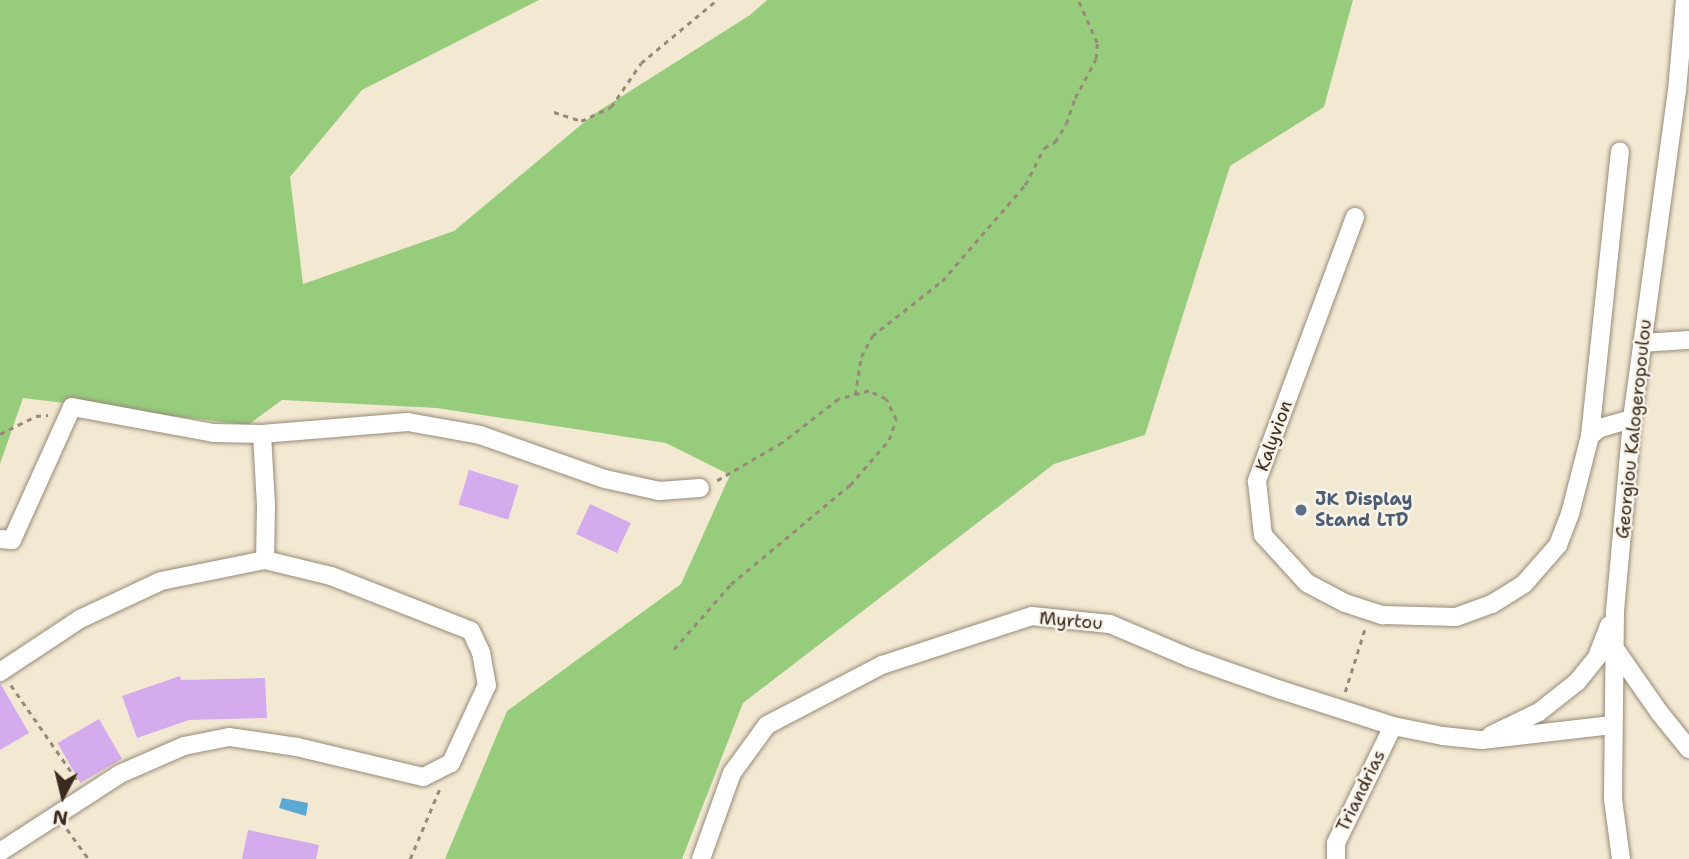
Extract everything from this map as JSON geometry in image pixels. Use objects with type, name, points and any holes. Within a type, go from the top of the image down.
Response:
[{"type":"street","name":"Georgiou Kalogeropoulou","points":[[1620,859],[1613,799],[1615,611],[1632,419],[1677,91],[1685,0]]},
{"type":"street","name":"Kalyvion","points":[[1355,216],[1257,481],[1263,535],[1307,583],[1345,603],[1369,611],[1418,618],[1456,617],[1492,604],[1524,584],[1558,545],[1570,513],[1590,436],[1620,152]]},
{"type":"street","points":[[1642,342],[1689,340]]},
{"type":"street","points":[[0,539],[12,540],[72,407],[164,426],[214,433],[262,434],[408,422],[480,435],[605,479],[659,491],[700,488]]},
{"type":"street","points":[[1590,436],[1600,428],[1632,419]]},
{"type":"street","points":[[262,434],[266,505],[265,560]]},
{"type":"street","points":[[0,852],[120,774],[184,746],[229,737],[298,747],[424,777],[451,764],[487,685],[481,652],[471,631],[331,576],[265,560],[161,581],[80,619],[1,671]]},
{"type":"street","points":[[1482,740],[1539,712],[1577,682],[1597,657],[1615,611]]},
{"type":"street","name":"Myrtou","points":[[701,859],[732,773],[767,725],[882,665],[1032,616],[1110,624],[1190,658],[1393,726],[1443,736],[1482,740],[1612,725]]},
{"type":"street","points":[[1613,646],[1659,712],[1689,749]]},
{"type":"street","name":"Triandrias","points":[[1336,859],[1336,844],[1393,726]]},
{"type":"path","points":[[554,112],[581,121],[611,107],[641,63],[717,0]]},
{"type":"path","points":[[855,395],[860,357],[872,336],[942,281],[1025,186],[1044,148],[1055,142],[1066,124],[1075,98],[1096,60],[1097,43],[1078,0]]},
{"type":"path","points":[[674,649],[731,584],[850,485],[889,440],[896,420],[886,399],[869,391],[839,400],[782,443],[730,476],[700,488]]},
{"type":"path","points":[[0,433],[36,416],[69,414]]},
{"type":"path","points":[[1347,688],[1369,611]]},
{"type":"path","points":[[1,671],[87,795]]},
{"type":"path","points":[[410,859],[451,764]]},
{"type":"path","points":[[57,815],[89,859]]},
{"type":"green space","points":[[0,0],[539,0],[362,90],[290,177],[303,284],[454,231],[594,114],[750,15],[767,0],[1353,0],[1324,107],[1230,166],[1145,435],[1054,464],[743,703],[682,859],[445,859],[507,711],[681,584],[730,475],[666,443],[437,408],[282,400],[248,425],[23,398],[0,464]]},
{"type":"water","points":[[282,798],[308,803],[306,816],[279,808]]},
{"type":"building","points":[[469,470],[519,485],[508,520],[458,504]]},
{"type":"building","points":[[590,504],[631,523],[617,553],[576,534]]},
{"type":"building","points":[[180,676],[181,680],[265,678],[267,718],[189,720],[137,738],[122,696]]},
{"type":"building","points":[[0,683],[29,733],[0,750]]},
{"type":"building","points":[[99,719],[122,759],[80,783],[57,743]]},
{"type":"building","points":[[248,830],[319,845],[316,859],[242,859]]},
{"type":"place","name":"JK Display Stand LTD","points":[[1301,510]]}]
